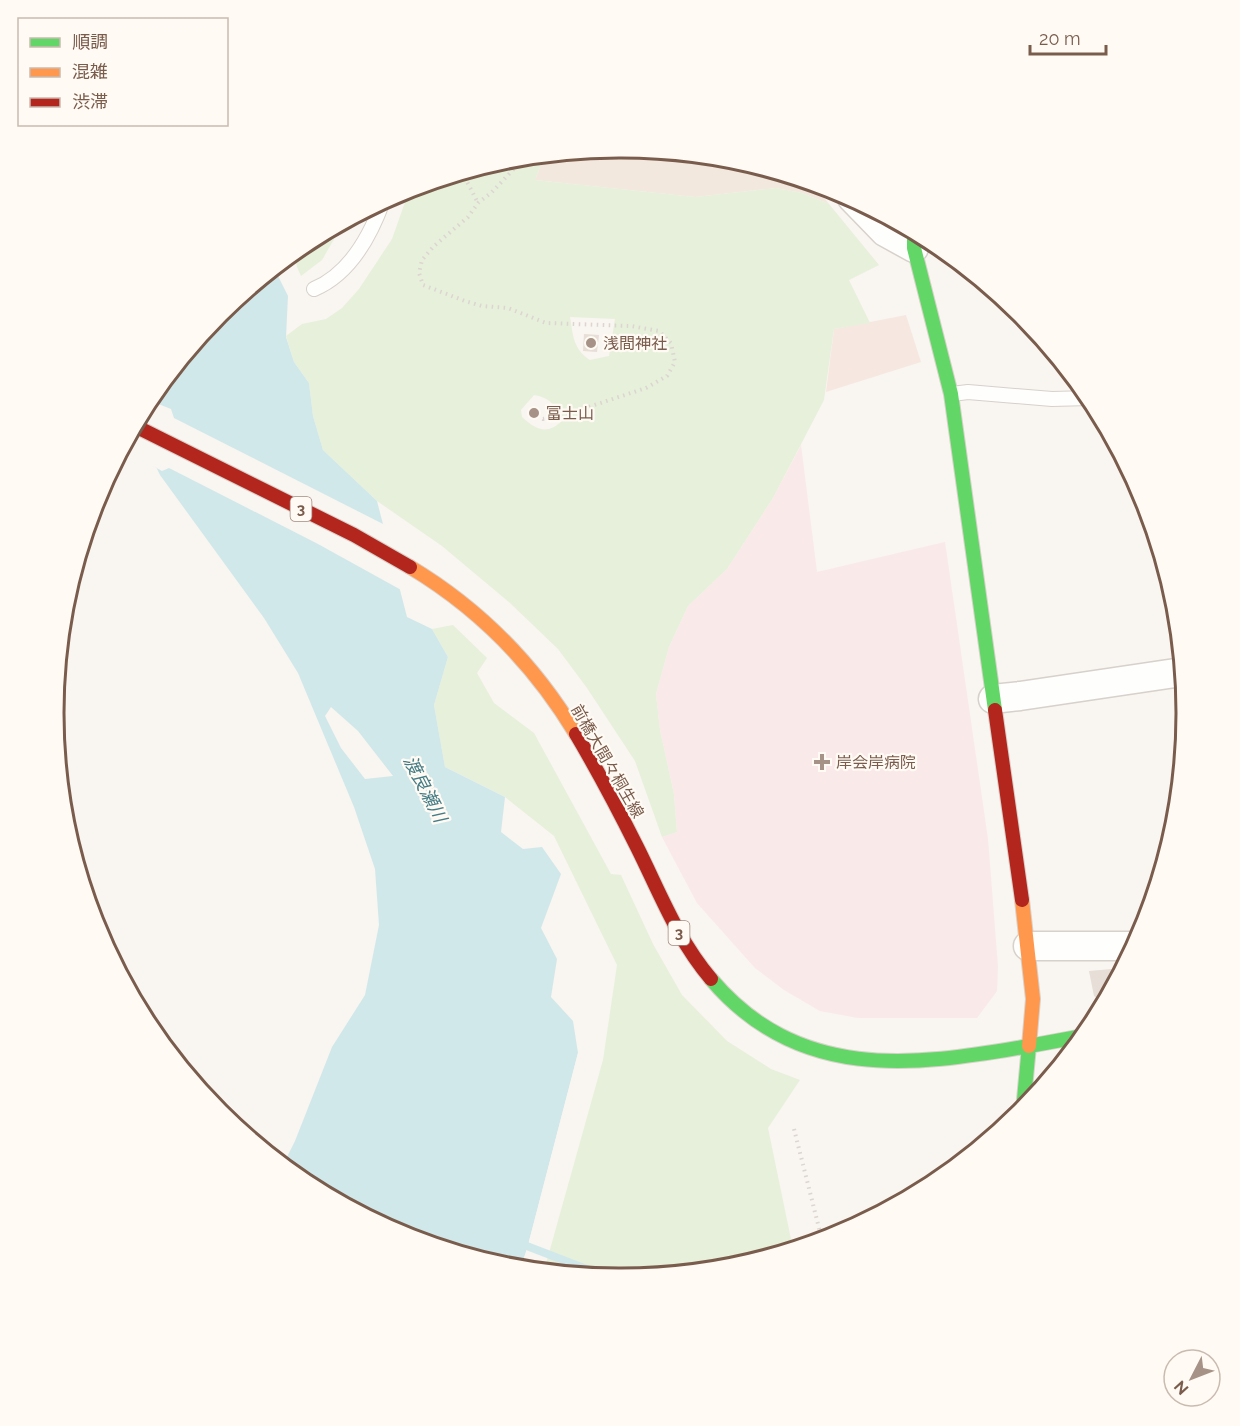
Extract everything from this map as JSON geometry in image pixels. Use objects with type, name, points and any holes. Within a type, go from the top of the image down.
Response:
[{"type":"main road","points":[[915,242],[951,394],[1028,946],[1033,999],[1025,1094]]},
{"type":"main road","name":"前橋大間々桐生線","points":[[142,430],[390,554],[462,601],[516,651],[561,710],[633,839],[666,911],[703,971],[743,1013],[767,1030],[822,1052],[856,1060],[894,1062],[985,1054],[1070,1038]]},
{"type":"street","points":[[871,218],[885,232],[909,239]]},
{"type":"street","points":[[993,699],[1174,673]]},
{"type":"street","points":[[1028,946],[1124,946]]},
{"type":"lane","points":[[314,289],[330,282],[350,264],[378,213]]},
{"type":"lane","points":[[951,394],[968,392],[1052,399],[1078,398]]},
{"type":"path","points":[[515,167],[478,203],[468,217],[434,246],[422,260],[419,273],[423,285],[465,301],[482,306],[508,308],[546,322],[631,326],[659,331],[671,343],[675,362],[667,376],[646,388],[558,417],[543,419],[534,413]]},
{"type":"path","points":[[466,179],[478,203]]},
{"type":"path","points":[[794,1129],[820,1231]]},
{"type":"shaded area","points":[[620,158],[693,162],[764,176],[823,196],[829,204],[802,193],[776,188],[695,197],[535,180],[542,163],[547,162]]},
{"type":"shaded area","points":[[906,315],[921,362],[826,392],[834,329]]},
{"type":"shaded area","name":"岸会岸病院","points":[[801,445],[817,572],[945,542],[988,839],[998,967],[997,991],[977,1018],[858,1018],[820,1011],[784,990],[755,968],[697,903],[662,837],[677,832],[674,794],[660,730],[656,694],[669,647],[688,606],[727,569],[773,498]]},
{"type":"green space","points":[[542,163],[535,180],[695,197],[776,188],[802,193],[829,204],[879,265],[849,280],[870,323],[834,329],[824,400],[773,498],[727,569],[688,606],[669,647],[656,694],[660,730],[674,794],[677,832],[662,837],[635,761],[587,688],[558,649],[510,603],[442,546],[377,501],[323,450],[313,416],[309,383],[294,362],[286,336],[302,324],[326,319],[342,308],[359,289],[392,239],[406,201],[476,176]],"holes":[[[570,317],[615,319],[609,356],[590,360],[584,356],[575,341]],[[534,395],[545,398],[552,404],[562,421],[551,428],[542,429],[522,417],[521,410]]]},
{"type":"green space","points":[[336,236],[322,260],[301,276],[296,262]]},
{"type":"green space","points":[[453,625],[487,658],[477,673],[494,703],[534,733],[611,874],[621,875],[653,944],[682,995],[727,1041],[771,1069],[800,1080],[768,1128],[791,1241],[764,1250],[693,1264],[620,1268],[546,1264],[603,1060],[617,965],[554,836],[505,797],[445,767],[434,705],[448,657],[432,629]]},
{"type":"water","name":"渡良瀬川","points":[[278,275],[288,296],[286,337],[294,362],[309,383],[313,416],[323,450],[377,501],[407,617],[432,629],[448,657],[434,705],[445,767],[505,797],[501,832],[523,849],[542,847],[561,874],[541,928],[557,959],[551,997],[573,1021],[578,1053],[523,1260],[476,1250],[407,1226],[342,1194],[287,1157],[332,1047],[365,995],[379,925],[375,869],[354,807],[298,673],[264,618],[160,475],[140,433],[158,404],[202,347],[227,320]],"holes":[[[331,707],[358,731],[393,776],[365,779],[341,748],[325,716]]]},
{"type":"pier","points":[[158,404],[171,409],[174,418],[387,526],[403,591],[318,544],[169,468],[162,471],[151,465],[138,437]]},
{"type":"pier","points":[[578,1053],[581,1054],[530,1250],[526,1260],[523,1260]]},
{"type":"building","points":[[639,159],[656,159],[676,161],[676,162]]},
{"type":"building","name":"浅間神社","points":[[584,334],[599,335],[597,352],[583,351]]},
{"type":"building","points":[[1113,969],[1097,998],[1094,996],[1089,971]]},
{"type":"waterway","points":[[519,1243],[581,1267]]},
{"type":"traffic: fast","points":[[914,242],[951,394],[995,710]]},
{"type":"traffic: fast","points":[[711,979],[745,1012],[780,1035],[818,1051],[858,1059],[899,1061],[942,1059],[1029,1046]]},
{"type":"traffic: fast","points":[[1025,1094],[1029,1046],[1070,1038]]},
{"type":"traffic: slow","points":[[410,567],[460,601],[503,640],[542,684],[576,734]]},
{"type":"traffic: slow","points":[[1022,900],[1033,999],[1029,1046]]},
{"type":"traffic: jam","points":[[142,430],[354,535],[410,567]]},
{"type":"traffic: jam","points":[[995,710],[1022,900]]},
{"type":"traffic: jam","points":[[576,734],[623,819],[679,932],[711,979]]},
{"type":"place","name":"浅間神社","points":[[591,343]]},
{"type":"place","name":"富士山","points":[[534,413]]},
{"type":"place","name":"岸会岸病院","points":[[822,762]]}]
